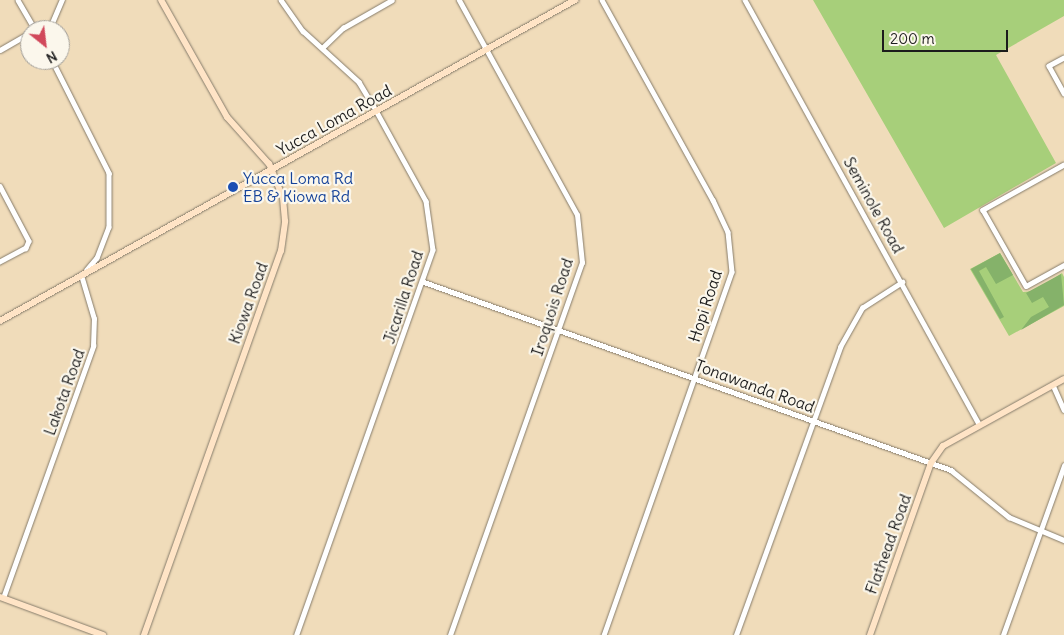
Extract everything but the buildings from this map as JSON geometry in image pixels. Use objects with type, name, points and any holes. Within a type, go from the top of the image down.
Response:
[{"type":"street","points":[[18,0],[30,20]]},
{"type":"street","points":[[53,20],[62,0]]},
{"type":"street","name":"Kiowa Road","points":[[144,635],[281,251],[285,210],[272,170],[260,150],[227,117],[161,0]]},
{"type":"street","name":"Jicarilla Road","points":[[281,0],[303,31],[359,82],[377,111],[426,201],[433,250],[424,282],[297,635]]},
{"type":"street","points":[[322,48],[343,28],[392,0]]},
{"type":"street","name":"Iroquois Road","points":[[450,635],[582,263],[576,215],[458,0]]},
{"type":"street","name":"Yucca Loma Road","points":[[0,321],[575,0]]},
{"type":"street","name":"Hopi Road","points":[[602,0],[728,232],[732,272],[604,635]]},
{"type":"street","name":"Seminole Road","points":[[745,0],[979,424]]},
{"type":"street","points":[[0,50],[20,39]]},
{"type":"street","points":[[1064,58],[1049,66],[1064,93]]},
{"type":"street","points":[[57,70],[109,173],[109,227],[97,258],[80,276]]},
{"type":"street","points":[[1064,165],[983,210],[1026,286],[1064,265]]},
{"type":"street","points":[[0,186],[28,245],[0,262]]},
{"type":"street","name":"Lakota Road","points":[[2,597],[93,346],[94,319],[80,276]]},
{"type":"street","name":"Tonawanda Road","points":[[424,282],[695,377],[931,463],[975,486],[1008,517],[1040,532],[1064,540]]},
{"type":"street","points":[[736,635],[812,419],[840,347],[862,308],[902,282]]},
{"type":"street","name":"Flathead Road","points":[[870,635],[931,463],[943,446],[979,424],[1064,379]]},
{"type":"street","points":[[1053,385],[1064,410]]},
{"type":"street","points":[[1003,635],[1064,466]]},
{"type":"street","points":[[2,597],[103,635]]},
{"type":"green space","points":[[813,0],[1064,0],[1064,16],[996,55],[1056,163],[944,228]]},
{"type":"green space","points":[[1000,253],[1023,292],[1035,291],[1062,273],[1064,277],[1064,306],[1009,336],[970,269]]},
{"type":"green space","points":[[1000,253],[1013,275],[996,284],[986,267],[979,271],[1004,317],[1000,319],[971,269]]},
{"type":"green space","points":[[1061,274],[1064,305],[1021,330],[1031,317],[1049,307],[1043,297],[1032,303],[1026,293]]},
{"type":"place","name":"Yucca Loma Rd EB & Kiowa Rd","points":[[233,187]]}]
